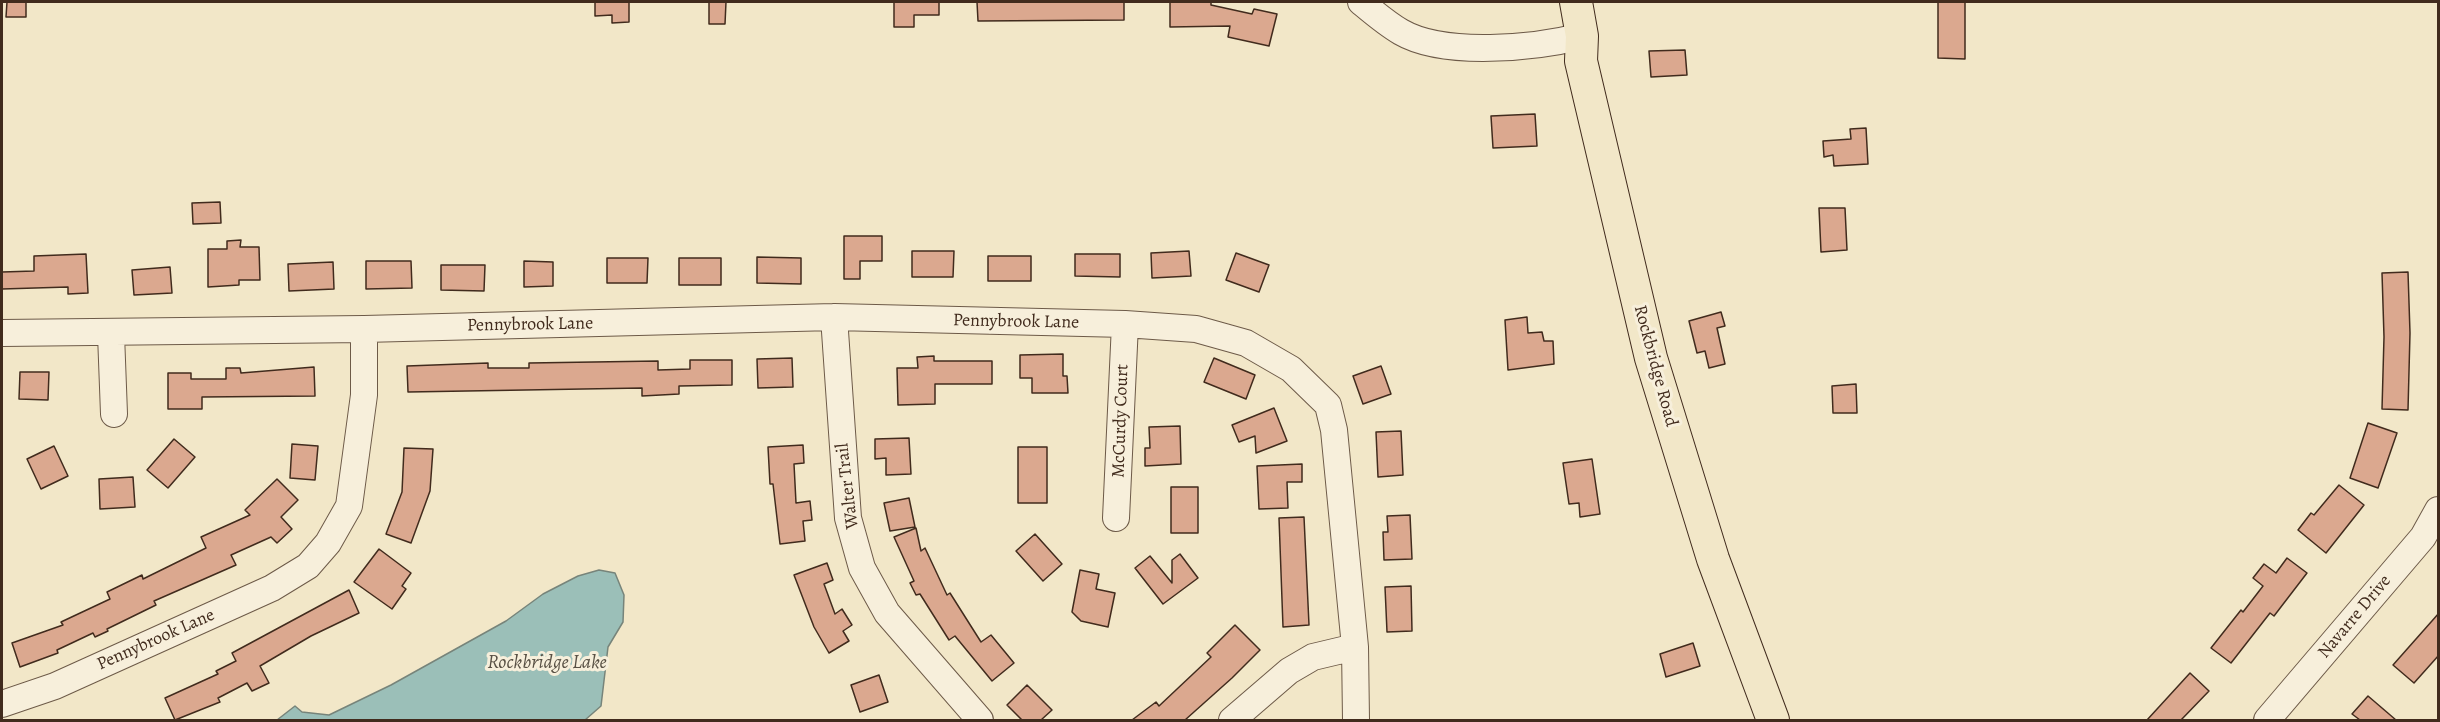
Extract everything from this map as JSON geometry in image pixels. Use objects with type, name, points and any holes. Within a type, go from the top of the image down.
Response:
[{"type":"main road","name":"Rockbridge Road","points":[[1576,2],[1582,36],[1581,60],[1651,358],[1713,559],[1773,720]]},
{"type":"street","points":[[1361,2],[1402,33],[1421,40],[1455,46],[1549,45],[1582,36]]},
{"type":"street","name":"Pennybrook Lane","points":[[2,333],[111,334],[834,317],[1125,324],[1196,329],[1246,343],[1291,369],[1328,405],[1334,430],[1355,647],[1356,720]]},
{"type":"street","name":"Walter Trail","points":[[834,317],[848,518],[862,568],[887,613],[981,720]]},
{"type":"street","name":"McCurdy Court","points":[[1116,518],[1125,324]]},
{"type":"street","name":"Pennybrook Lane","points":[[2,704],[66,681],[272,588],[308,566],[328,543],[349,506],[364,395],[364,329]]},
{"type":"street","points":[[111,334],[114,414]]},
{"type":"street","name":"Navarre Drive","points":[[2267,720],[2423,537],[2439,510]]},
{"type":"street","points":[[1232,720],[1289,671],[1313,657],[1355,647]]},
{"type":"water","name":"Rockbridge Lake","points":[[599,570],[615,573],[624,595],[623,622],[608,647],[601,706],[585,720],[277,720],[295,706],[302,712],[329,715],[391,685],[506,621],[543,594],[578,576]]},
{"type":"building","points":[[7,2],[26,2],[26,17],[6,17]]},
{"type":"building","points":[[595,2],[629,2],[629,22],[612,23],[612,15],[595,16]]},
{"type":"building","points":[[709,2],[726,2],[725,24],[709,24]]},
{"type":"building","points":[[894,2],[939,2],[939,15],[914,15],[914,27],[894,27]]},
{"type":"building","points":[[977,2],[1124,2],[1124,20],[978,21]]},
{"type":"building","points":[[1170,2],[1211,2],[1211,5],[1252,14],[1254,9],[1277,14],[1269,46],[1228,37],[1230,26],[1170,27]]},
{"type":"building","points":[[1938,2],[1965,2],[1965,59],[1938,58]]},
{"type":"building","points":[[1685,50],[1687,75],[1651,77],[1649,51]]},
{"type":"building","points":[[1535,114],[1537,146],[1493,148],[1491,116]]},
{"type":"building","points":[[1866,128],[1868,164],[1834,166],[1833,155],[1824,157],[1823,141],[1851,139],[1850,129]]},
{"type":"building","points":[[220,202],[221,223],[193,224],[192,203]]},
{"type":"building","points":[[1819,208],[1845,208],[1847,250],[1821,252]]},
{"type":"building","points":[[844,236],[882,236],[882,261],[860,261],[860,279],[844,279]]},
{"type":"building","points":[[241,240],[240,247],[259,247],[260,280],[239,280],[239,285],[208,287],[208,249],[227,249],[227,241]]},
{"type":"building","points":[[912,251],[954,251],[953,277],[912,277]]},
{"type":"building","points":[[1189,251],[1191,276],[1152,278],[1151,253]]},
{"type":"building","points":[[1236,253],[1269,265],[1259,292],[1226,280]]},
{"type":"building","points":[[86,254],[88,293],[68,294],[68,287],[2,289],[2,272],[34,271],[34,256]]},
{"type":"building","points":[[1075,254],[1120,254],[1120,277],[1075,276]]},
{"type":"building","points":[[988,256],[1031,256],[1031,281],[988,281]]},
{"type":"building","points":[[757,257],[801,258],[801,284],[757,283]]},
{"type":"building","points":[[607,258],[648,258],[647,283],[607,283]]},
{"type":"building","points":[[679,258],[721,258],[721,285],[679,285]]},
{"type":"building","points":[[366,261],[411,261],[412,288],[366,289]]},
{"type":"building","points":[[524,261],[553,262],[553,286],[524,287]]},
{"type":"building","points":[[333,262],[334,289],[289,291],[288,264]]},
{"type":"building","points":[[441,265],[485,265],[484,291],[441,290]]},
{"type":"building","points":[[170,267],[172,293],[134,295],[132,270]]},
{"type":"building","points":[[2408,272],[2410,333],[2408,410],[2382,409],[2384,337],[2382,273]]},
{"type":"building","points":[[1721,312],[1725,326],[1717,328],[1725,364],[1709,368],[1705,351],[1697,353],[1689,321]]},
{"type":"building","points":[[1527,317],[1528,333],[1542,332],[1544,341],[1553,341],[1554,364],[1508,370],[1505,320]]},
{"type":"building","points":[[1063,354],[1063,376],[1067,376],[1068,393],[1032,393],[1032,378],[1020,378],[1020,355]]},
{"type":"building","points":[[934,356],[934,361],[992,361],[992,384],[935,384],[935,404],[898,405],[897,368],[918,368],[917,357]]},
{"type":"building","points":[[792,358],[793,387],[758,388],[757,359]]},
{"type":"building","points":[[1214,358],[1255,375],[1246,399],[1204,382]]},
{"type":"building","points":[[690,360],[732,360],[732,385],[679,386],[679,394],[642,396],[642,388],[408,392],[407,366],[488,363],[488,368],[529,368],[529,363],[658,361],[658,370],[690,369]]},
{"type":"building","points":[[1381,366],[1391,394],[1363,404],[1353,376]]},
{"type":"building","points":[[314,367],[315,396],[202,397],[202,409],[168,409],[168,373],[191,373],[191,379],[226,379],[226,368],[240,368],[241,373]]},
{"type":"building","points":[[20,372],[49,372],[48,400],[19,399]]},
{"type":"building","points":[[1856,384],[1857,413],[1833,413],[1832,386]]},
{"type":"building","points":[[1274,408],[1287,441],[1256,453],[1255,436],[1239,442],[1232,425]]},
{"type":"building","points":[[2368,423],[2397,433],[2378,488],[2350,478]]},
{"type":"building","points":[[1180,426],[1181,464],[1145,466],[1145,448],[1150,448],[1149,427]]},
{"type":"building","points":[[1401,431],[1403,475],[1378,477],[1376,432]]},
{"type":"building","points":[[909,438],[911,474],[886,475],[886,458],[875,459],[875,439]]},
{"type":"building","points":[[174,439],[195,457],[168,488],[147,470]]},
{"type":"building","points":[[292,444],[318,446],[315,480],[290,478]]},
{"type":"building","points":[[803,445],[804,463],[794,464],[796,503],[810,501],[812,520],[803,521],[805,541],[780,544],[773,484],[770,484],[768,447]]},
{"type":"building","points":[[54,446],[68,476],[41,489],[27,459]]},
{"type":"building","points":[[1018,447],[1047,447],[1047,503],[1018,503]]},
{"type":"building","points":[[404,448],[433,449],[430,491],[411,543],[386,534],[402,492]]},
{"type":"building","points":[[1592,459],[1600,514],[1580,517],[1579,503],[1569,504],[1563,463]]},
{"type":"building","points":[[1302,464],[1302,482],[1287,482],[1288,508],[1259,509],[1257,466]]},
{"type":"building","points":[[133,477],[135,507],[100,509],[99,479]]},
{"type":"building","points":[[277,479],[298,500],[281,517],[292,529],[277,543],[271,537],[231,555],[236,565],[154,601],[156,605],[107,629],[108,631],[95,637],[93,633],[57,650],[58,653],[20,667],[12,643],[63,625],[61,622],[110,599],[107,592],[142,575],[143,579],[206,548],[201,537],[250,515],[245,510]]},
{"type":"building","points":[[2339,485],[2364,505],[2326,553],[2298,530],[2311,513],[2314,515]]},
{"type":"building","points":[[1171,487],[1198,487],[1198,533],[1171,533]]},
{"type":"building","points":[[909,498],[915,527],[890,531],[884,503]]},
{"type":"building","points":[[1410,515],[1412,559],[1384,560],[1383,532],[1388,532],[1387,516]]},
{"type":"building","points":[[1304,517],[1309,625],[1283,627],[1279,518]]},
{"type":"building","points":[[916,528],[921,551],[925,548],[947,595],[950,593],[981,642],[991,635],[1014,663],[992,681],[955,636],[949,640],[920,594],[916,595],[910,583],[914,581],[894,537]]},
{"type":"building","points":[[1035,534],[1062,564],[1043,581],[1016,551]]},
{"type":"building","points":[[379,549],[411,573],[402,586],[406,589],[392,609],[354,582]]},
{"type":"building","points":[[1180,554],[1198,578],[1163,604],[1135,568],[1150,556],[1172,583],[1172,560]]},
{"type":"building","points":[[2287,558],[2307,573],[2274,616],[2270,613],[2231,663],[2211,648],[2263,586],[2253,578],[2264,564],[2276,573]]},
{"type":"building","points":[[827,563],[833,580],[824,584],[835,614],[842,609],[852,625],[843,631],[849,641],[829,653],[814,627],[794,575]]},
{"type":"building","points":[[1080,570],[1099,574],[1096,589],[1115,593],[1108,627],[1081,621],[1072,612]]},
{"type":"building","points":[[1411,586],[1412,631],[1387,632],[1385,587]]},
{"type":"building","points":[[349,590],[359,613],[311,636],[260,666],[269,683],[252,691],[247,683],[218,698],[220,702],[175,720],[165,698],[218,674],[216,671],[236,661],[232,653]]},
{"type":"building","points":[[2439,613],[2439,655],[2414,683],[2393,665]]},
{"type":"building","points":[[1235,625],[1260,650],[1232,678],[1185,720],[1132,720],[1156,702],[1159,706],[1211,657],[1207,653]]},
{"type":"building","points":[[1693,643],[1700,666],[1666,677],[1660,654]]},
{"type":"building","points":[[2190,673],[2209,691],[2181,720],[2147,720]]},
{"type":"building","points":[[879,675],[888,702],[860,712],[851,685]]},
{"type":"building","points":[[1027,685],[1052,710],[1041,720],[1022,720],[1007,705]]},
{"type":"building","points":[[2368,696],[2396,720],[2360,720],[2352,714]]}]
